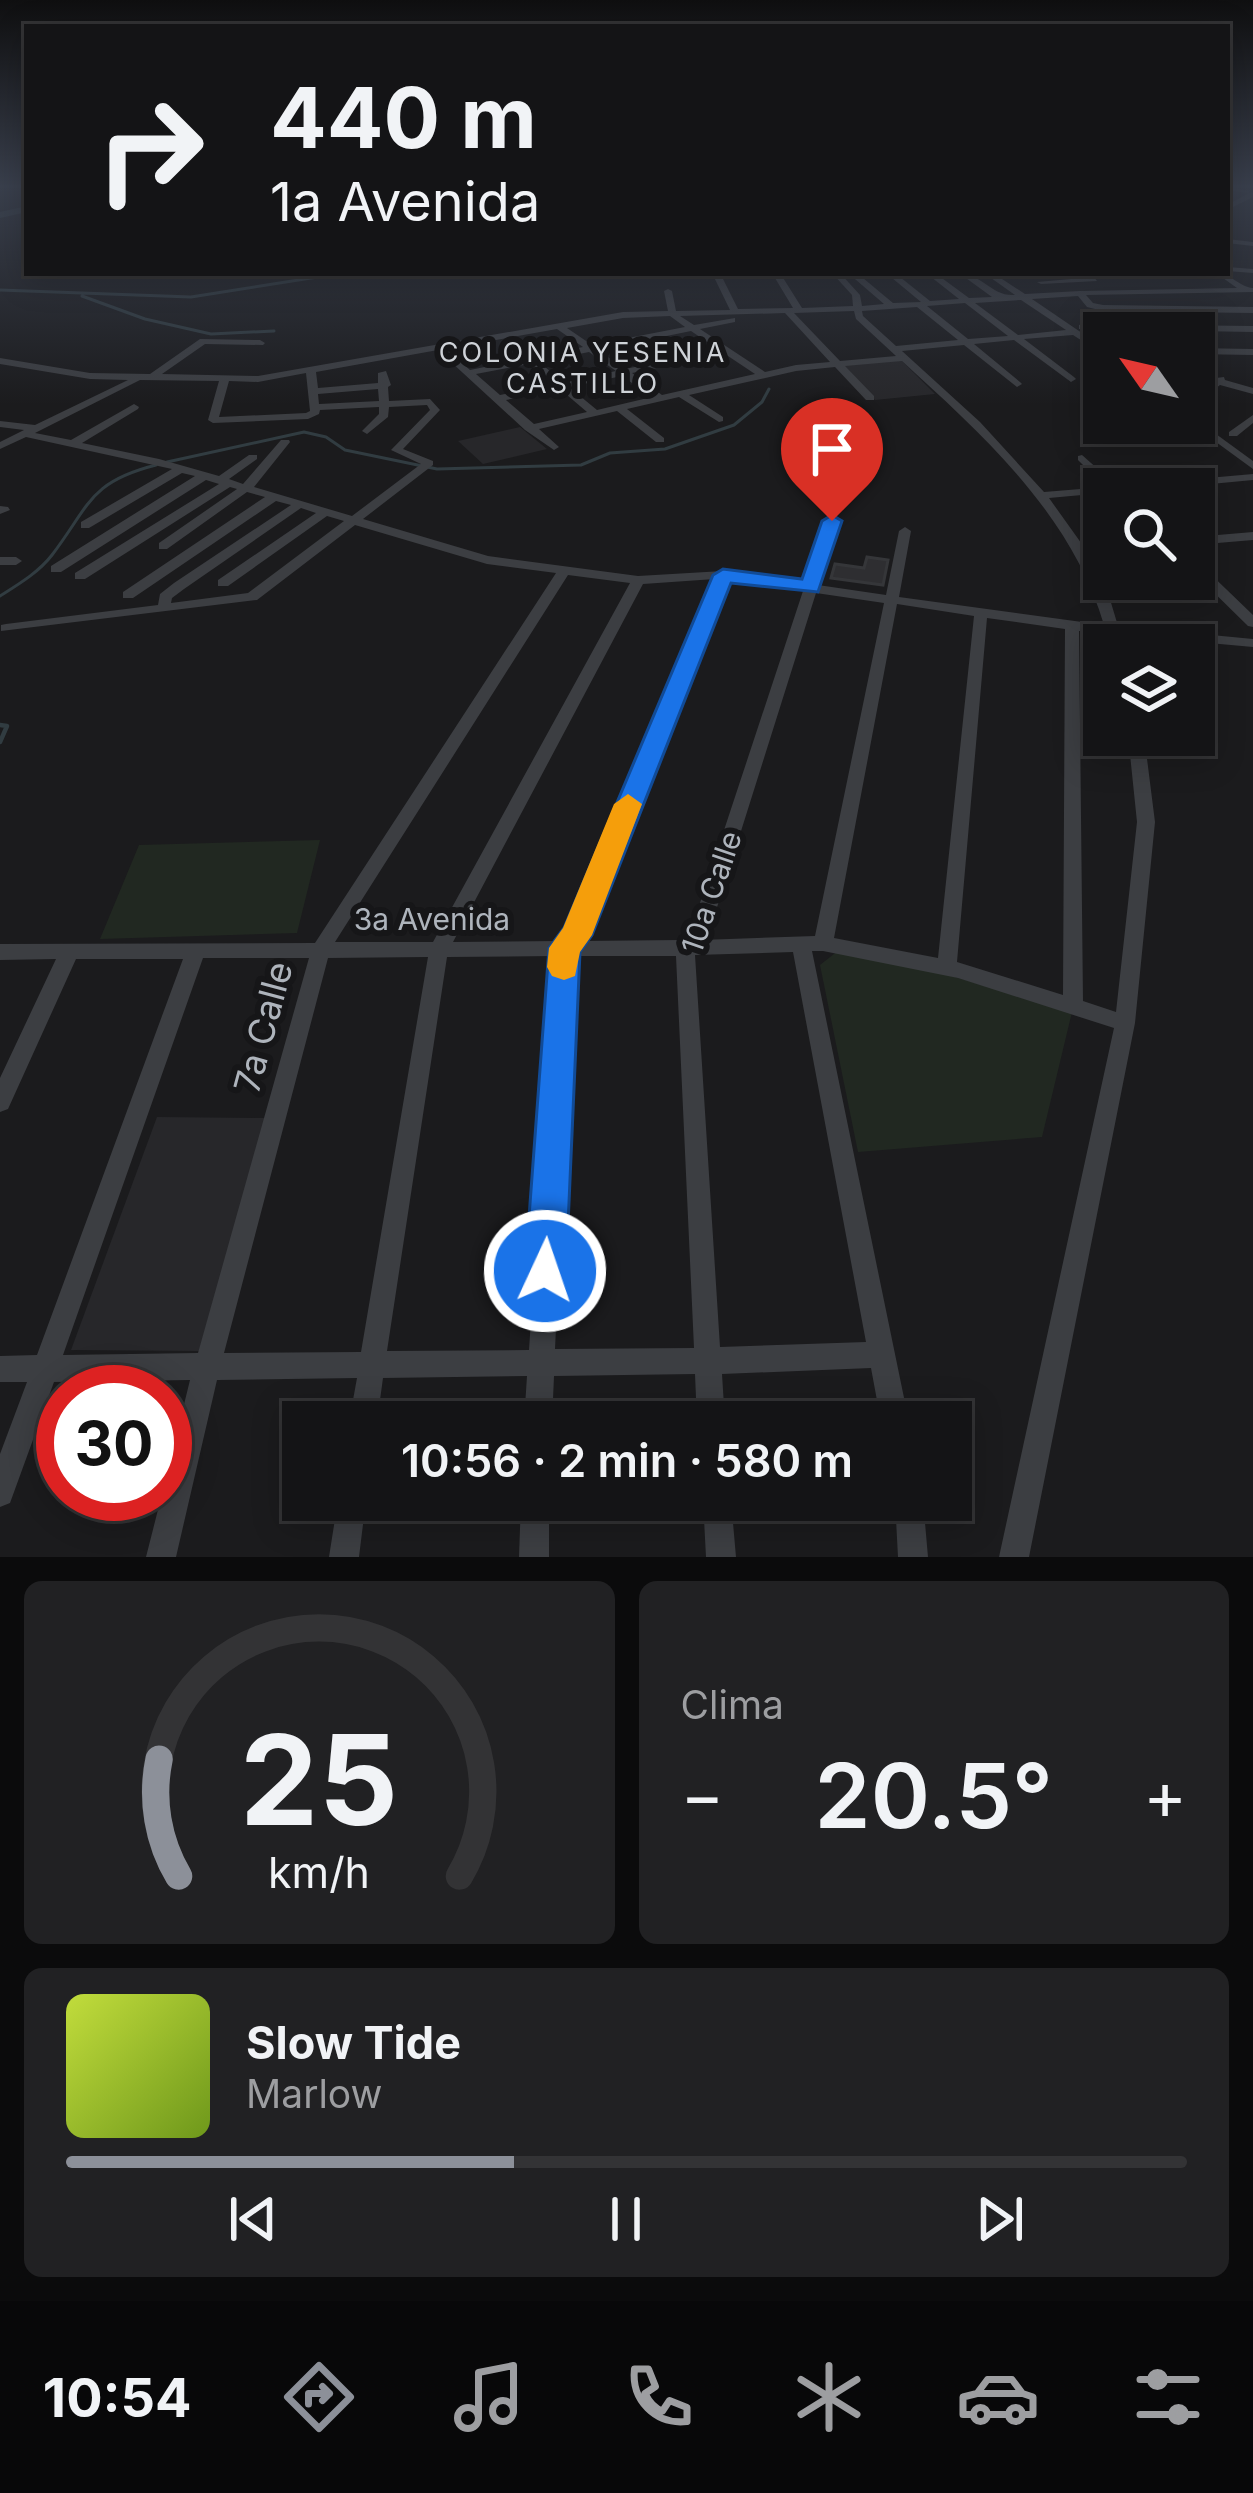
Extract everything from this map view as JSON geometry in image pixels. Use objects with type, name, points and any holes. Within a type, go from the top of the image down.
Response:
[{"type":"street","points":[[718,276],[736,313]]},
{"type":"street","points":[[777,276],[794,312],[870,398]]},
{"type":"street","points":[[839,276],[856,295],[859,317],[1044,495],[1079,550],[1110,624]]},
{"type":"street","points":[[856,276],[891,306]]},
{"type":"street","points":[[893,276],[964,343],[1017,384]]},
{"type":"street","points":[[934,276],[1071,379]]},
{"type":"street","points":[[967,276],[1000,298]]},
{"type":"street","points":[[992,276],[1083,334]]},
{"type":"street","points":[[1031,276],[1063,294]]},
{"type":"street","points":[[1041,282],[1098,276],[1094,293]]},
{"type":"street","points":[[4,364],[78,375],[225,379],[442,350],[622,315],[794,312],[1081,293],[1250,290]]},
{"type":"street","points":[[668,291],[673,315],[764,375]]},
{"type":"street","points":[[1202,291],[1250,331]]},
{"type":"street","points":[[1081,293],[1097,307],[1253,310]]},
{"type":"street","points":[[1150,309],[1153,312]]},
{"type":"street","points":[[468,373],[762,313]]},
{"type":"street","points":[[560,327],[660,398]]},
{"type":"street","points":[[529,428],[764,375],[964,343],[1083,330]]},
{"type":"street","points":[[1215,330],[1250,331]]},
{"type":"street","points":[[0,446],[146,378],[201,342],[260,344]]},
{"type":"street","points":[[442,350],[554,447]]},
{"type":"street","points":[[497,399],[725,351]]},
{"type":"street","points":[[1215,352],[1253,352]]},
{"type":"street","points":[[532,361],[595,413]]},
{"type":"street","points":[[311,371],[315,391],[311,412]]},
{"type":"street","points":[[1215,384],[1229,373]]},
{"type":"street","points":[[6,628],[252,597],[425,468],[396,450],[435,410],[434,404],[387,402],[213,420],[225,379]]},
{"type":"street","points":[[315,391],[384,379],[384,415],[368,431]]},
{"type":"street","points":[[1215,380],[1253,391]]},
{"type":"street","points":[[681,394],[719,419]]},
{"type":"street","points":[[72,444],[134,407]]},
{"type":"street","points":[[619,407],[660,440]]},
{"type":"street","points":[[1232,434],[1253,418]]},
{"type":"street","points":[[0,424],[171,465],[466,554],[638,580],[723,575],[1083,629]]},
{"type":"street","points":[[1215,437],[1253,466]]},
{"type":"street","points":[[163,546],[247,488],[270,467],[285,442]]},
{"type":"street","points":[[80,576],[225,482],[253,457]]},
{"type":"street","points":[[1082,458],[1093,468]]},
{"type":"street","points":[[85,525],[171,465]]},
{"type":"street","points":[[56,569],[205,476]]},
{"type":"street","points":[[1215,480],[1253,477]]},
{"type":"street","points":[[1044,495],[1083,492]]},
{"type":"street","points":[[128,596],[274,496]]},
{"type":"street","points":[[164,609],[165,597],[300,505]]},
{"type":"street","points":[[223,583],[325,512]]},
{"type":"street","name":"10a Calle","points":[[710,1401],[686,948],[704,920],[832,521]]},
{"type":"street","points":[[891,1401],[812,943],[905,531]]},
{"type":"street","points":[[1215,539],[1253,536]]},
{"type":"street","points":[[1079,550],[1083,550]]},
{"type":"street","points":[[0,561],[16,561]]},
{"type":"street","name":"7a Calle","points":[[161,1557],[207,1367],[321,950],[562,572]]},
{"type":"street","points":[[539,1401],[565,948],[577,935],[723,575]]},
{"type":"street","points":[[366,1401],[440,949],[638,580]]},
{"type":"street","points":[[1215,586],[1253,623]]},
{"type":"street","points":[[947,967],[981,613]]},
{"type":"street","points":[[1072,626],[1073,1004]]},
{"type":"street","points":[[1215,642],[1253,643]]},
{"type":"street","points":[[1014,1557],[1125,1023],[1146,822],[1138,756]]},
{"type":"street","name":"3a Avenida","points":[[0,952],[686,948],[812,943],[947,967],[1125,1023]]},
{"type":"street","points":[[0,1102],[70,950]]},
{"type":"street","points":[[46,1365],[196,950]]},
{"type":"street","points":[[192,1367],[707,1361],[883,1354]]},
{"type":"street","points":[[0,1369],[36,1370]]},
{"type":"street","points":[[0,1492],[36,1392]]},
{"type":"street","points":[[344,1557],[349,1521]]},
{"type":"street","points":[[534,1557],[535,1521]]},
{"type":"street","points":[[718,1521],[721,1557]]},
{"type":"street","points":[[911,1521],[914,1557]]},
{"type":"shaded area","points":[[901,360],[935,394],[875,400],[842,365]]},
{"type":"shaded area","points":[[520,427],[547,449],[483,464],[458,441]]},
{"type":"shaded area","points":[[320,840],[297,933],[100,939],[139,845]]},
{"type":"shaded area","points":[[839,950],[945,974],[1072,1012],[1042,1137],[858,1152],[820,965]]},
{"type":"shaded area","points":[[157,1117],[266,1118],[199,1351],[71,1350]]},
{"type":"building","points":[[867,557],[888,560],[883,585],[831,578],[835,564],[864,568]]},
{"type":"waterway","points":[[0,290],[191,297],[324,276]]},
{"type":"waterway","points":[[82,296],[145,319],[211,334],[274,331]]},
{"type":"waterway","points":[[167,462],[304,432],[326,437],[345,450],[437,469],[581,465],[610,453],[665,449],[734,425],[762,402],[769,389]]},
{"type":"waterway","points":[[0,596],[47,561],[104,488],[156,465]]},
{"type":"waterway","points":[[0,725],[7,726],[0,742]]},
{"type":"slow traffic","points":[[564,967],[565,948],[577,935],[628,804]]},
{"type":"district","name":"COLONIA YESENIA CASTILLO","points":[[583,368]]},
{"type":"route","points":[[545,1271],[565,948],[577,935],[723,575],[811,587],[832,521]]}]
